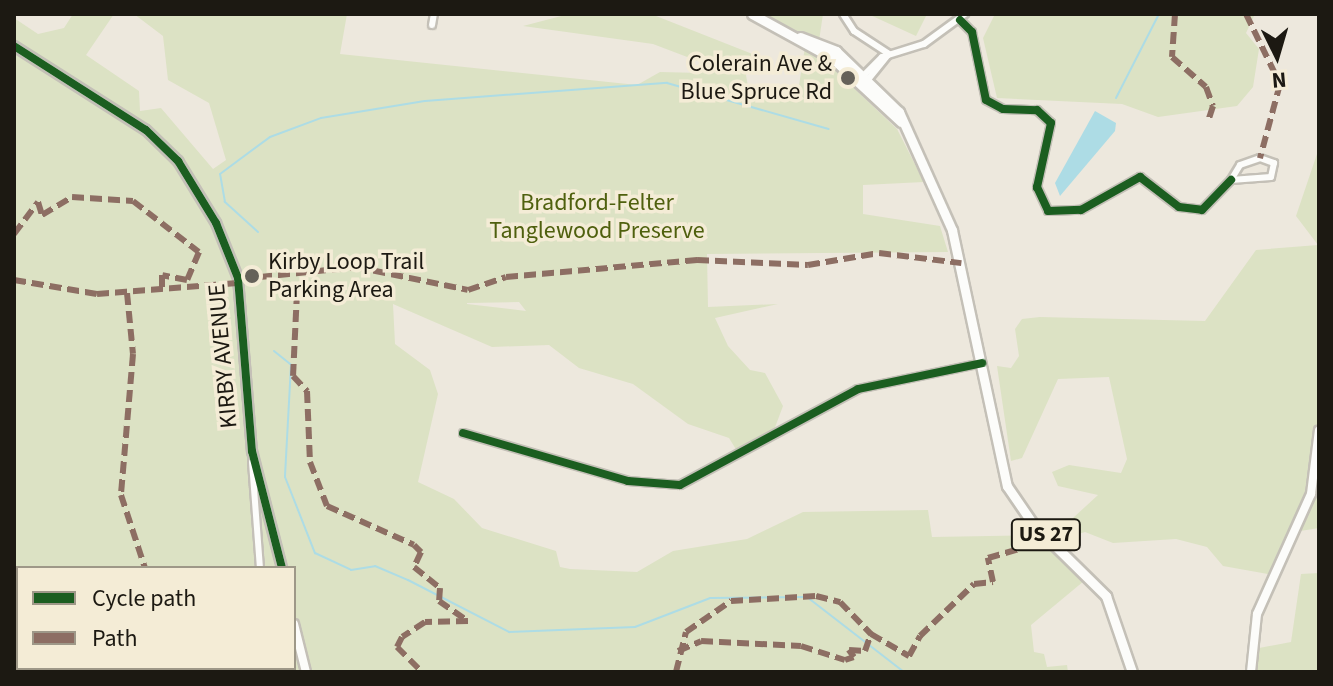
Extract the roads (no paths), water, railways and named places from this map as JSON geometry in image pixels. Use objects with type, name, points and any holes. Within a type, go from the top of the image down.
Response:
[{"type":"main road","name":"US 27","points":[[752,14],[800,37],[819,41],[864,80],[907,127],[952,230],[1013,499],[1106,596],[1132,672]]},
{"type":"street","points":[[432,25],[434,14]]},
{"type":"street","points":[[843,14],[876,48],[889,54]]},
{"type":"street","points":[[864,80],[876,63],[889,54],[924,44],[963,17],[972,32],[986,100],[1003,109],[1037,110],[1051,123],[1037,187],[1048,211],[1081,210],[1140,177],[1179,207],[1202,210],[1231,180],[1254,158],[1274,163],[1271,177],[1231,180]]},
{"type":"street","name":"KIRBY AVENUE","points":[[14,46],[146,130],[178,161],[216,223],[238,278],[252,451],[281,566]]},
{"type":"street","points":[[876,48],[876,63]]},
{"type":"street","points":[[864,80],[889,54]]},
{"type":"street","points":[[463,433],[628,481],[680,485],[858,389],[982,363]]},
{"type":"street","points":[[1251,672],[1257,614],[1311,494],[1319,430]]},
{"type":"street","points":[[252,451],[260,566]]},
{"type":"street","points":[[296,632],[306,672]]},
{"type":"water","points":[[1095,111],[1116,123],[1115,131],[1060,196],[1055,183]]},
{"type":"waterway","points":[[1116,98],[1159,14]]},
{"type":"waterway","points":[[258,232],[225,202],[220,174],[270,137],[321,118],[425,101],[667,83],[829,129]]},
{"type":"waterway","points":[[274,351],[291,365],[285,477],[315,553],[351,570],[375,566],[509,632],[635,627],[710,598],[807,597],[904,672]]},
{"type":"place","name":"Colerain Ave & Blue Spruce Rd","points":[[848,78]]},
{"type":"place","name":"Kirby Loop Trail Parking Area","points":[[252,276]]},
{"type":"park label","name":"Bradford-Felter Tanglewood Preserve","points":[[597,217]]}]
